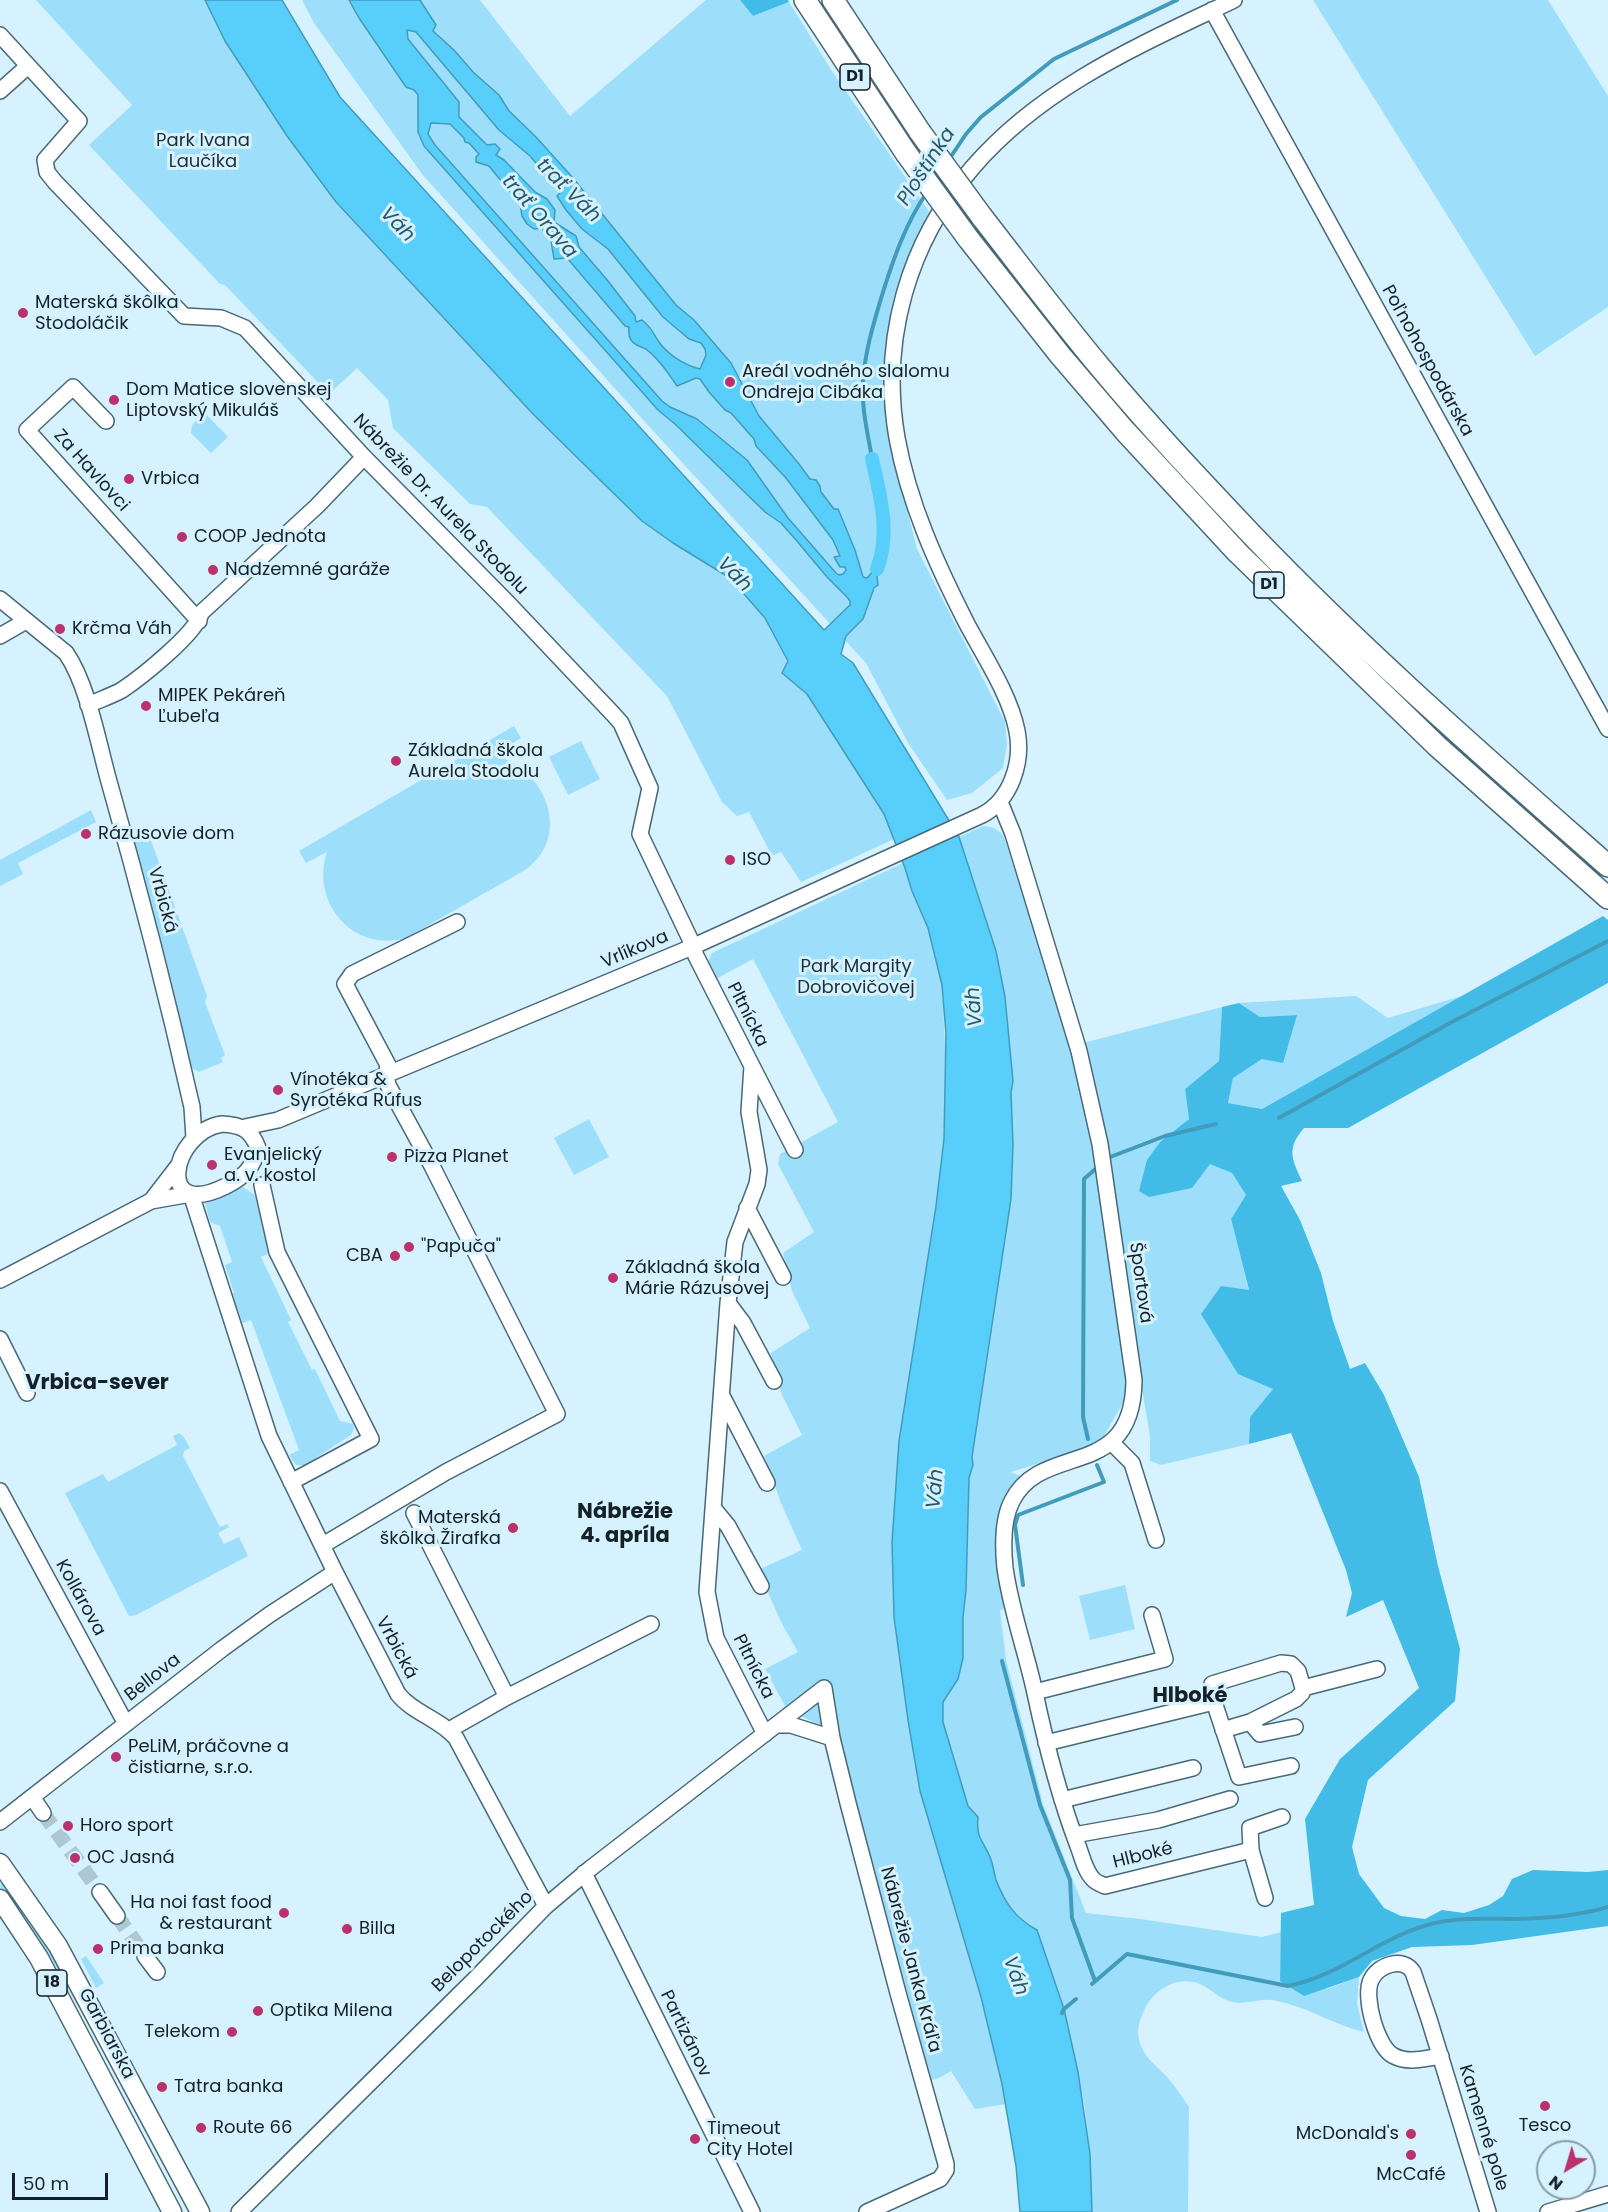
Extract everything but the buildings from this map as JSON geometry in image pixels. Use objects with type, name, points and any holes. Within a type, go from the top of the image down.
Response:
[{"type":"highway","name":"D1","points":[[805,0],[906,153],[967,237],[1060,355],[1125,431],[1238,553],[1428,738],[1608,898]]},
{"type":"highway","name":"D1","points":[[833,0],[920,132],[982,217],[1099,366],[1151,426],[1253,536],[1382,663],[1459,735],[1608,866]]},
{"type":"main road","name":"Garbiarska","points":[[0,1863],[58,1946],[200,2212]]},
{"type":"main road","name":"Garbiarska","points":[[0,1899],[39,1958],[172,2212]]},
{"type":"street","points":[[1000,802],[1012,780],[1016,764],[1017,729],[1006,700],[950,590],[928,541],[908,487],[897,437],[892,383],[893,351],[903,293],[922,244],[952,194],[979,160],[1012,128],[1086,74],[1143,43],[1234,0]]},
{"type":"street","name":"Poľnohospodárska","points":[[1212,10],[1608,729]]},
{"type":"street","name":"Nábrežie Dr. Aurela Stodolu","points":[[0,35],[79,121],[45,160],[47,172],[180,313],[188,318],[226,320],[245,328],[364,457],[506,601],[621,723],[650,788],[640,834],[692,947]]},
{"type":"street","points":[[0,92],[28,66]]},
{"type":"street","name":"Za Havlovci","points":[[106,421],[73,387],[27,430],[200,621]]},
{"type":"street","points":[[88,705],[123,689],[176,647],[200,621],[201,613],[317,506],[364,457]]},
{"type":"street","name":"Vrbická","points":[[0,599],[66,652],[73,663],[88,705],[143,900],[192,1107],[194,1138]]},
{"type":"street","points":[[0,636],[27,621]]},
{"type":"street","name":"Vrlíkova","points":[[245,1127],[278,1120],[692,947],[969,821],[990,811],[1000,802]]},
{"type":"street","name":"Športová","points":[[1000,802],[1013,834],[1079,1051],[1100,1144],[1134,1380],[1134,1396],[1127,1420],[1122,1430],[1111,1442],[1087,1457],[1045,1470],[1021,1488],[1011,1502],[1004,1534],[1006,1570],[1038,1713]]},
{"type":"street","points":[[323,1545],[446,1472],[557,1414],[386,1076],[388,1065],[345,984],[351,974],[457,922]]},
{"type":"street","name":"Pltnícka","points":[[692,947],[752,1066],[749,1112],[759,1170],[757,1184],[735,1242],[728,1303],[723,1398],[707,1592],[716,1638],[771,1729]]},
{"type":"street","points":[[752,1066],[795,1150]]},
{"type":"street","points":[[192,1107],[215,1125]]},
{"type":"street","points":[[0,1280],[150,1202],[191,1194],[210,1193],[239,1179],[249,1170],[257,1152],[278,1120]]},
{"type":"street","points":[[150,1202],[178,1166],[194,1138],[215,1125],[229,1124],[245,1127],[254,1137],[277,1252],[371,1439],[291,1482]]},
{"type":"street","points":[[178,1166],[180,1183],[186,1192],[191,1194]]},
{"type":"street","points":[[239,1179],[262,1185]]},
{"type":"street","name":"Vrbická","points":[[191,1194],[269,1436],[335,1572],[398,1694],[449,1730],[456,1738],[546,1906]]},
{"type":"street","points":[[747,1208],[783,1277]]},
{"type":"street","points":[[728,1303],[743,1323],[774,1381]]},
{"type":"street","points":[[0,1339],[27,1393]]},
{"type":"street","points":[[723,1398],[767,1483]]},
{"type":"street","points":[[1111,1442],[1132,1463],[1156,1540]]},
{"type":"street","name":"Kollárova","points":[[0,1491],[126,1724]]},
{"type":"street","points":[[714,1509],[728,1526],[760,1586]]},
{"type":"street","points":[[414,1513],[507,1697]]},
{"type":"street","name":"Bellova","points":[[0,1822],[269,1615],[335,1572]]},
{"type":"street","points":[[1035,1692],[1165,1659],[1152,1615]]},
{"type":"street","points":[[449,1730],[507,1697],[651,1624]]},
{"type":"street","points":[[1224,1730],[1250,1722],[1296,1699],[1302,1693],[1303,1688],[1298,1671],[1291,1664],[1281,1663],[1212,1684],[1214,1702],[1239,1777],[1291,1766]]},
{"type":"street","points":[[1303,1688],[1377,1669]]},
{"type":"street","name":"Nábrežie Janka Kráľa","points":[[771,1729],[824,1688],[832,1738],[946,2170],[940,2180],[867,2212]]},
{"type":"street","points":[[1046,1743],[1214,1702]]},
{"type":"street","name":"Hlboké","points":[[1038,1713],[1062,1800],[1086,1869],[1093,1880],[1105,1886],[1251,1850]]},
{"type":"street","points":[[1250,1722],[1260,1734],[1295,1727]]},
{"type":"street","points":[[771,1729],[791,1725],[832,1738]]},
{"type":"street","name":"Belopotockého","points":[[238,2212],[546,1906],[584,1873],[771,1729]]},
{"type":"street","points":[[1062,1800],[1193,1768]]},
{"type":"street","points":[[32,1797],[43,1813]]},
{"type":"street","name":"Hlboké","points":[[1074,1836],[1158,1820],[1230,1800]]},
{"type":"street","points":[[1265,1898],[1251,1850],[1250,1828],[1282,1817]]},
{"type":"street","name":"Partizánov","points":[[584,1873],[752,2212]]},
{"type":"street","points":[[100,1892],[117,1916]]},
{"type":"street","points":[[145,1956],[157,1972]]},
{"type":"street","name":"Kamenné pole","points":[[1441,2056],[1403,2060],[1387,2051],[1377,2030],[1369,1999],[1370,1983],[1376,1972],[1394,1964],[1402,1964],[1411,1969],[1441,2056],[1488,2212]]},
{"type":"street","points":[[1548,2212],[1608,2194]]},
{"type":"green space","name":"Park Ivana Laučíka","points":[[36,0],[205,0],[225,41],[336,203],[533,414],[642,521],[730,578],[765,618],[788,661],[782,673],[807,694],[884,814],[894,839],[801,882],[781,852],[772,856],[749,812],[737,816],[722,802],[667,696],[487,507],[470,504],[393,428],[388,400],[357,368],[329,394],[225,285],[220,284],[89,145],[132,105]]},
{"type":"green space","name":"Areál vodného slalomu Ondreja Cibáka","points":[[302,0],[480,0],[570,116],[706,0],[740,0],[753,16],[789,2],[832,71],[930,213],[906,262],[887,335],[884,382],[888,435],[917,549],[1005,722],[1007,745],[1003,768],[972,793],[947,800],[908,743],[866,663],[422,174],[314,23]]},
{"type":"green space","points":[[1313,0],[1548,0],[1608,96],[1608,307],[1535,356]]},
{"type":"green space","points":[[205,413],[228,437],[211,453],[191,433],[192,425]]},
{"type":"green space","points":[[514,726],[521,738],[493,755],[511,762],[527,773],[539,788],[547,804],[550,822],[548,839],[540,856],[525,870],[406,938],[387,941],[369,938],[353,931],[340,919],[325,889],[323,871],[327,852],[306,863],[299,851]]},
{"type":"green space","points":[[581,741],[600,779],[568,795],[549,757]]},
{"type":"green space","points":[[91,810],[96,822],[18,863],[23,874],[0,886],[0,860]]},
{"type":"green space","points":[[983,826],[995,829],[1004,837],[1072,1048],[1099,1181],[1129,1375],[1127,1396],[1101,1441],[1085,1449],[1011,1472],[1033,1482],[1015,1507],[1009,1530],[1015,1606],[1000,1610],[1006,1660],[1043,1804],[1086,1913],[1262,1937],[1281,1932],[1280,1981],[1327,1989],[1359,1977],[1357,2004],[1364,2032],[1277,2001],[1238,2003],[1228,2001],[1204,1986],[1191,1982],[1183,1981],[1167,1986],[1148,2003],[1138,2029],[1141,2046],[1152,2063],[1170,2080],[1189,2107],[1188,2212],[1092,2212],[1085,2108],[1064,2009],[1037,1930],[1017,1915],[999,1888],[991,1860],[979,1834],[978,1817],[968,1806],[943,1722],[943,1702],[958,1679],[966,1590],[969,1478],[973,1465],[972,1457],[1011,1199],[1013,1081],[1005,997],[996,951],[959,837]]},
{"type":"green space","points":[[136,829],[144,829],[148,832],[207,996],[205,1002],[225,1055],[221,1058],[223,1062],[199,1072],[189,1066],[131,835]]},
{"type":"green space","name":"Park Margity Dobrovičovej","points":[[903,863],[928,928],[942,985],[946,1065],[944,1139],[936,1206],[899,1441],[892,1542],[894,1617],[920,1791],[981,1997],[1002,2084],[1005,2104],[975,2109],[951,2071],[928,2081],[838,1735],[786,1708],[765,1669],[798,1652],[781,1622],[758,1570],[802,1550],[781,1503],[764,1456],[802,1435],[782,1395],[771,1353],[810,1328],[792,1291],[783,1253],[814,1232],[778,1164],[780,1154],[838,1122],[753,959],[714,980],[709,963],[712,953]]},
{"type":"green space","points":[[1465,995],[1262,1109],[1228,1103],[1233,1077],[1262,1059],[1296,1015],[1260,1017],[1239,1003],[1356,996],[1388,1018]]},
{"type":"green space","points":[[1222,1007],[1219,1061],[1185,1089],[1189,1119],[1161,1141],[1232,1173],[1246,1195],[1231,1219],[1273,1389],[1250,1417],[1249,1444],[1161,1465],[1150,1461],[1150,1436],[1083,1043]]},
{"type":"green space","points":[[589,1119],[609,1157],[574,1175],[554,1138]]},
{"type":"green space","points":[[241,1186],[255,1195],[262,1225],[273,1251],[261,1257],[291,1320],[288,1322],[312,1370],[315,1369],[340,1421],[353,1424],[354,1428],[351,1435],[305,1465],[296,1465],[289,1455],[299,1450],[251,1320],[242,1323],[239,1312],[234,1310],[229,1295],[234,1293],[225,1265],[232,1262],[220,1226],[210,1222],[205,1203]]},
{"type":"green space","points":[[179,1433],[190,1448],[184,1451],[183,1456],[220,1527],[227,1524],[229,1527],[218,1533],[224,1544],[239,1537],[248,1556],[136,1615],[129,1616],[65,1493],[103,1474],[108,1482],[177,1445],[173,1436]]},
{"type":"green space","points":[[1125,1585],[1135,1629],[1090,1640],[1079,1596]]},
{"type":"green space","points":[[2,1880],[43,1934],[114,2070],[47,1951],[0,1886]]},
{"type":"green space","points":[[86,1956],[104,1983],[96,1988],[81,1959]]},
{"type":"shaded area","points":[[740,0],[788,0],[789,2],[753,16]]},
{"type":"shaded area","points":[[1603,916],[1608,920],[1608,983],[1348,1128],[1304,1128],[1298,1135],[1292,1154],[1302,1181],[1281,1186],[1300,1220],[1321,1273],[1333,1321],[1350,1369],[1365,1363],[1384,1395],[1419,1477],[1438,1566],[1460,1649],[1455,1701],[1368,1780],[1352,1847],[1359,1874],[1384,1908],[1401,1916],[1425,1919],[1442,1910],[1464,1913],[1489,1905],[1503,1896],[1512,1879],[1533,1870],[1588,1872],[1608,1870],[1608,1926],[1472,1945],[1412,1947],[1372,1961],[1359,1977],[1304,1996],[1280,1981],[1281,1913],[1314,1905],[1305,1819],[1340,1759],[1419,1688],[1383,1600],[1346,1617],[1352,1593],[1346,1570],[1291,1433],[1249,1444],[1250,1417],[1273,1389],[1238,1374],[1201,1314],[1221,1286],[1249,1290],[1231,1219],[1246,1195],[1232,1173],[1210,1164],[1192,1188],[1149,1197],[1139,1191],[1147,1160],[1161,1141],[1189,1119],[1185,1089],[1219,1061],[1222,1007],[1239,1003],[1260,1017],[1297,1015],[1283,1063],[1262,1059],[1233,1078],[1228,1103],[1262,1109]]},
{"type":"water","points":[[205,0],[282,0],[340,97],[824,630],[850,605],[847,597],[781,523],[765,512],[658,410],[424,146],[418,132],[418,95],[414,90],[406,87],[349,0],[420,0],[436,25],[433,31],[499,95],[509,111],[573,178],[676,305],[694,320],[731,363],[759,416],[810,479],[816,480],[821,492],[834,509],[838,509],[855,550],[863,577],[867,578],[874,568],[877,547],[885,556],[883,567],[877,576],[878,585],[874,588],[863,619],[846,636],[841,654],[853,663],[959,837],[996,951],[1005,997],[1013,1081],[1011,1199],[972,1457],[973,1465],[969,1478],[963,1658],[958,1679],[943,1702],[943,1722],[968,1806],[978,1817],[979,1834],[991,1860],[999,1888],[1017,1915],[1037,1930],[1064,2009],[1078,2072],[1090,2154],[1092,2212],[1020,2212],[1016,2166],[1002,2084],[981,1997],[920,1791],[908,1720],[894,1617],[892,1542],[899,1441],[936,1206],[944,1139],[946,1034],[942,985],[928,928],[884,814],[807,694],[782,673],[788,661],[765,618],[730,578],[642,521],[533,414],[336,202],[287,136],[225,41]],"holes":[[[407,30],[416,32],[499,130],[530,156],[561,192],[557,196],[566,210],[582,229],[608,249],[663,317],[689,339],[701,343],[706,355],[700,369],[676,358],[665,349],[645,322],[642,320],[636,322],[635,316],[579,247],[576,236],[554,222],[555,210],[547,199],[535,192],[504,160],[496,155],[500,149],[495,144],[487,145],[459,117],[459,102],[408,39]],[[431,123],[450,124],[465,142],[469,143],[479,154],[476,162],[489,166],[520,204],[522,216],[527,224],[534,229],[542,228],[551,241],[554,259],[567,258],[625,326],[629,327],[629,337],[633,342],[656,358],[677,386],[696,378],[700,379],[725,410],[731,413],[754,439],[756,446],[786,478],[833,540],[840,556],[834,557],[840,567],[845,567],[846,570],[843,574],[836,573],[788,518],[747,460],[697,419],[662,401],[435,145],[428,134]]]},
{"type":"waterway","name":"Ploštínka","points":[[948,161],[966,134],[981,117],[1054,59],[1177,0]]},
{"type":"waterway","name":"Ploštínka","points":[[872,459],[863,401],[864,370],[868,347],[896,253],[927,192]]},
{"type":"waterway","points":[[872,459],[881,500],[884,528],[877,569]]},
{"type":"waterway","points":[[1279,1118],[1450,1023],[1608,941]]},
{"type":"waterway","points":[[1105,1159],[1165,1136],[1216,1124]]},
{"type":"waterway","points":[[1088,1439],[1083,1417],[1084,1179],[1100,1165]]},
{"type":"waterway","points":[[1023,1585],[1015,1525],[1018,1515],[1104,1482],[1097,1465]]},
{"type":"waterway","points":[[1002,1661],[1040,1805],[1070,1880],[1072,1918],[1095,1981]]},
{"type":"waterway","points":[[1092,1984],[1127,1954],[1288,1986],[1326,1974],[1397,1936],[1435,1923],[1466,1919],[1552,1917],[1585,1913],[1608,1907]]},
{"type":"waterway","points":[[1062,2013],[1076,1999]]},
{"type":"tunnel","points":[[43,1813],[100,1892]]},
{"type":"tunnel","points":[[117,1916],[145,1956]]},
{"type":"place","name":"Materská škôlka Stodoláčik","points":[[23,313]]},
{"type":"place","name":"Areál vodného slalomu Ondreja Cibáka","points":[[730,382]]},
{"type":"place","name":"Dom Matice slovenskej Liptovský Mikuláš","points":[[114,400]]},
{"type":"place","name":"Vrbica","points":[[129,479]]},
{"type":"place","name":"COOP Jednota","points":[[182,537]]},
{"type":"place","name":"Nadzemné garáže","points":[[213,570]]},
{"type":"place","name":"Krčma Váh","points":[[60,629]]},
{"type":"place","name":"MIPEK Pekáreň Ľubeľa","points":[[146,706]]},
{"type":"place","name":"Základná škola Aurela Stodolu","points":[[396,761]]},
{"type":"place","name":"Rázusovie dom","points":[[86,834]]},
{"type":"place","name":"ISO","points":[[730,860]]},
{"type":"place","name":"Vínotéka & Syrotéka Rúfus","points":[[278,1090]]},
{"type":"place","name":"Pizza Planet","points":[[392,1157]]},
{"type":"place","name":"Evanjelický a. v. kostol","points":[[212,1165]]},
{"type":"place","name":"\"Papuča\"","points":[[409,1247]]},
{"type":"place","name":"CBA","points":[[395,1256]]},
{"type":"place","name":"Základná škola Márie Rázusovej","points":[[613,1278]]},
{"type":"place","name":"Materská škôlka Žirafka","points":[[513,1528]]},
{"type":"place","name":"PeLiM, práčovne a čistiarne, s.r.o.","points":[[116,1757]]},
{"type":"place","name":"Horo sport","points":[[68,1826]]},
{"type":"place","name":"OC Jasná","points":[[75,1858]]},
{"type":"place","name":"Ha noi fast food & restaurant","points":[[284,1913]]},
{"type":"place","name":"Billa","points":[[347,1929]]},
{"type":"place","name":"Prima banka","points":[[98,1949]]},
{"type":"place","name":"Optika Milena","points":[[258,2011]]},
{"type":"place","name":"Telekom","points":[[232,2032]]},
{"type":"place","name":"Tatra banka","points":[[162,2087]]},
{"type":"place","name":"Tesco","points":[[1545,2106]]},
{"type":"place","name":"Route 66","points":[[201,2128]]},
{"type":"place","name":"McDonald's","points":[[1411,2134]]},
{"type":"place","name":"Timeout City Hotel","points":[[695,2139]]},
{"type":"place","name":"McCafé","points":[[1411,2155]]},
{"type":"district","name":"Vrbica-sever","points":[[97,1384]]},
{"type":"district","name":"Nábrežie 4. apríla","points":[[625,1525]]},
{"type":"district","name":"Hlboké","points":[[1190,1697]]},
{"type":"water label","name":"trať Váh","points":[[568,191]]},
{"type":"water label","name":"trať Orava","points":[[539,217]]},
{"type":"water label","name":"Váh","points":[[397,225]]},
{"type":"water label","name":"Váh","points":[[734,575]]},
{"type":"water label","name":"Váh","points":[[975,1007]]},
{"type":"water label","name":"Váh","points":[[936,1489]]},
{"type":"water label","name":"Váh","points":[[1015,1976]]}]
